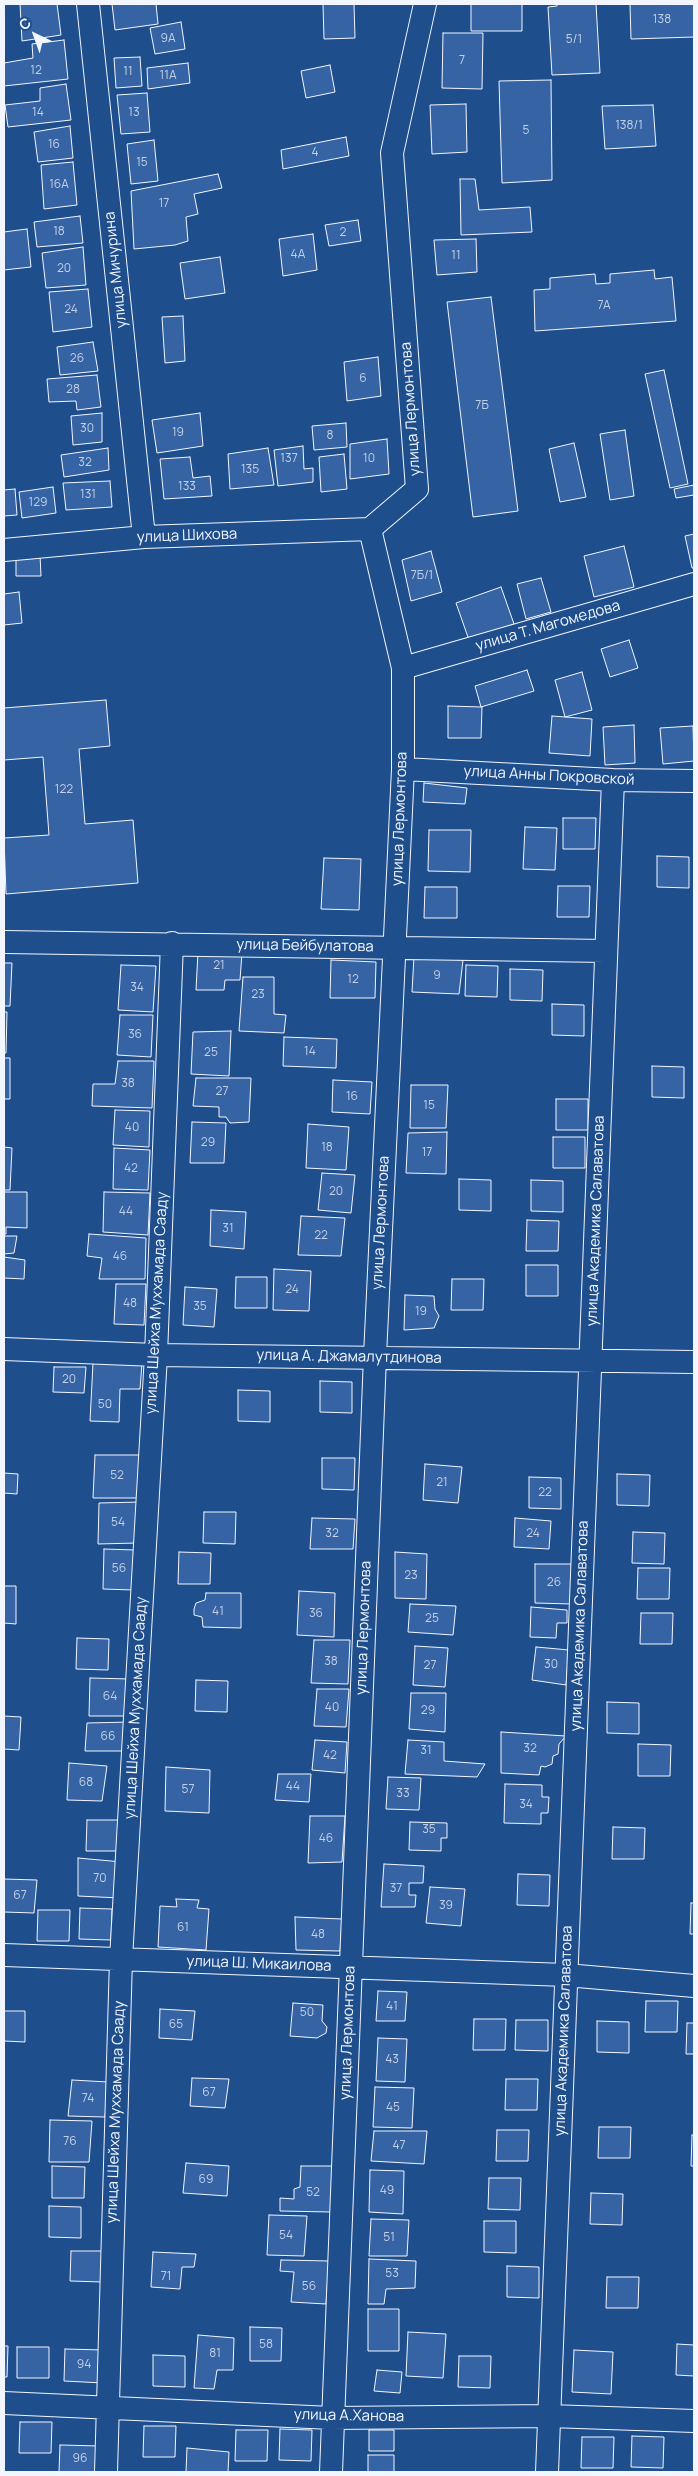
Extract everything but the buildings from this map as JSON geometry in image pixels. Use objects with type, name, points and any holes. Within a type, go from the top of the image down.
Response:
[{"type":"street","name":"улица Мичурина","points":[[88,4],[144,537]]},
{"type":"street","name":"улица Лермонтова","points":[[331,2472],[375,1356],[403,769],[402,668],[370,529],[417,489],[392,153],[425,4]]},
{"type":"street","name":"улица Шихова","points":[[4,550],[144,537],[370,529]]},
{"type":"street","name":"улица Т. Магомедова","points":[[402,668],[694,584]]},
{"type":"street","name":"улица Анны Покровской","points":[[403,769],[613,780],[694,781]]},
{"type":"street","name":"улица Академика Салаватова","points":[[547,2472],[613,780]]},
{"type":"street","name":"улица Бейбулатова","points":[[4,942],[172,943],[606,951]]},
{"type":"street","name":"улица Шейха Муххамада Сааду","points":[[106,2472],[121,1959],[156,1355],[172,943]]},
{"type":"street","name":"улица А. Джамалутдинова","points":[[4,1349],[156,1355],[375,1356],[694,1362]]},
{"type":"street","name":"улица Ш. Микаилова","points":[[4,1955],[566,1975],[694,1986]]},
{"type":"street","name":"улица А.Ханова","points":[[4,2403],[332,2418],[550,2416],[694,2421]]}]
